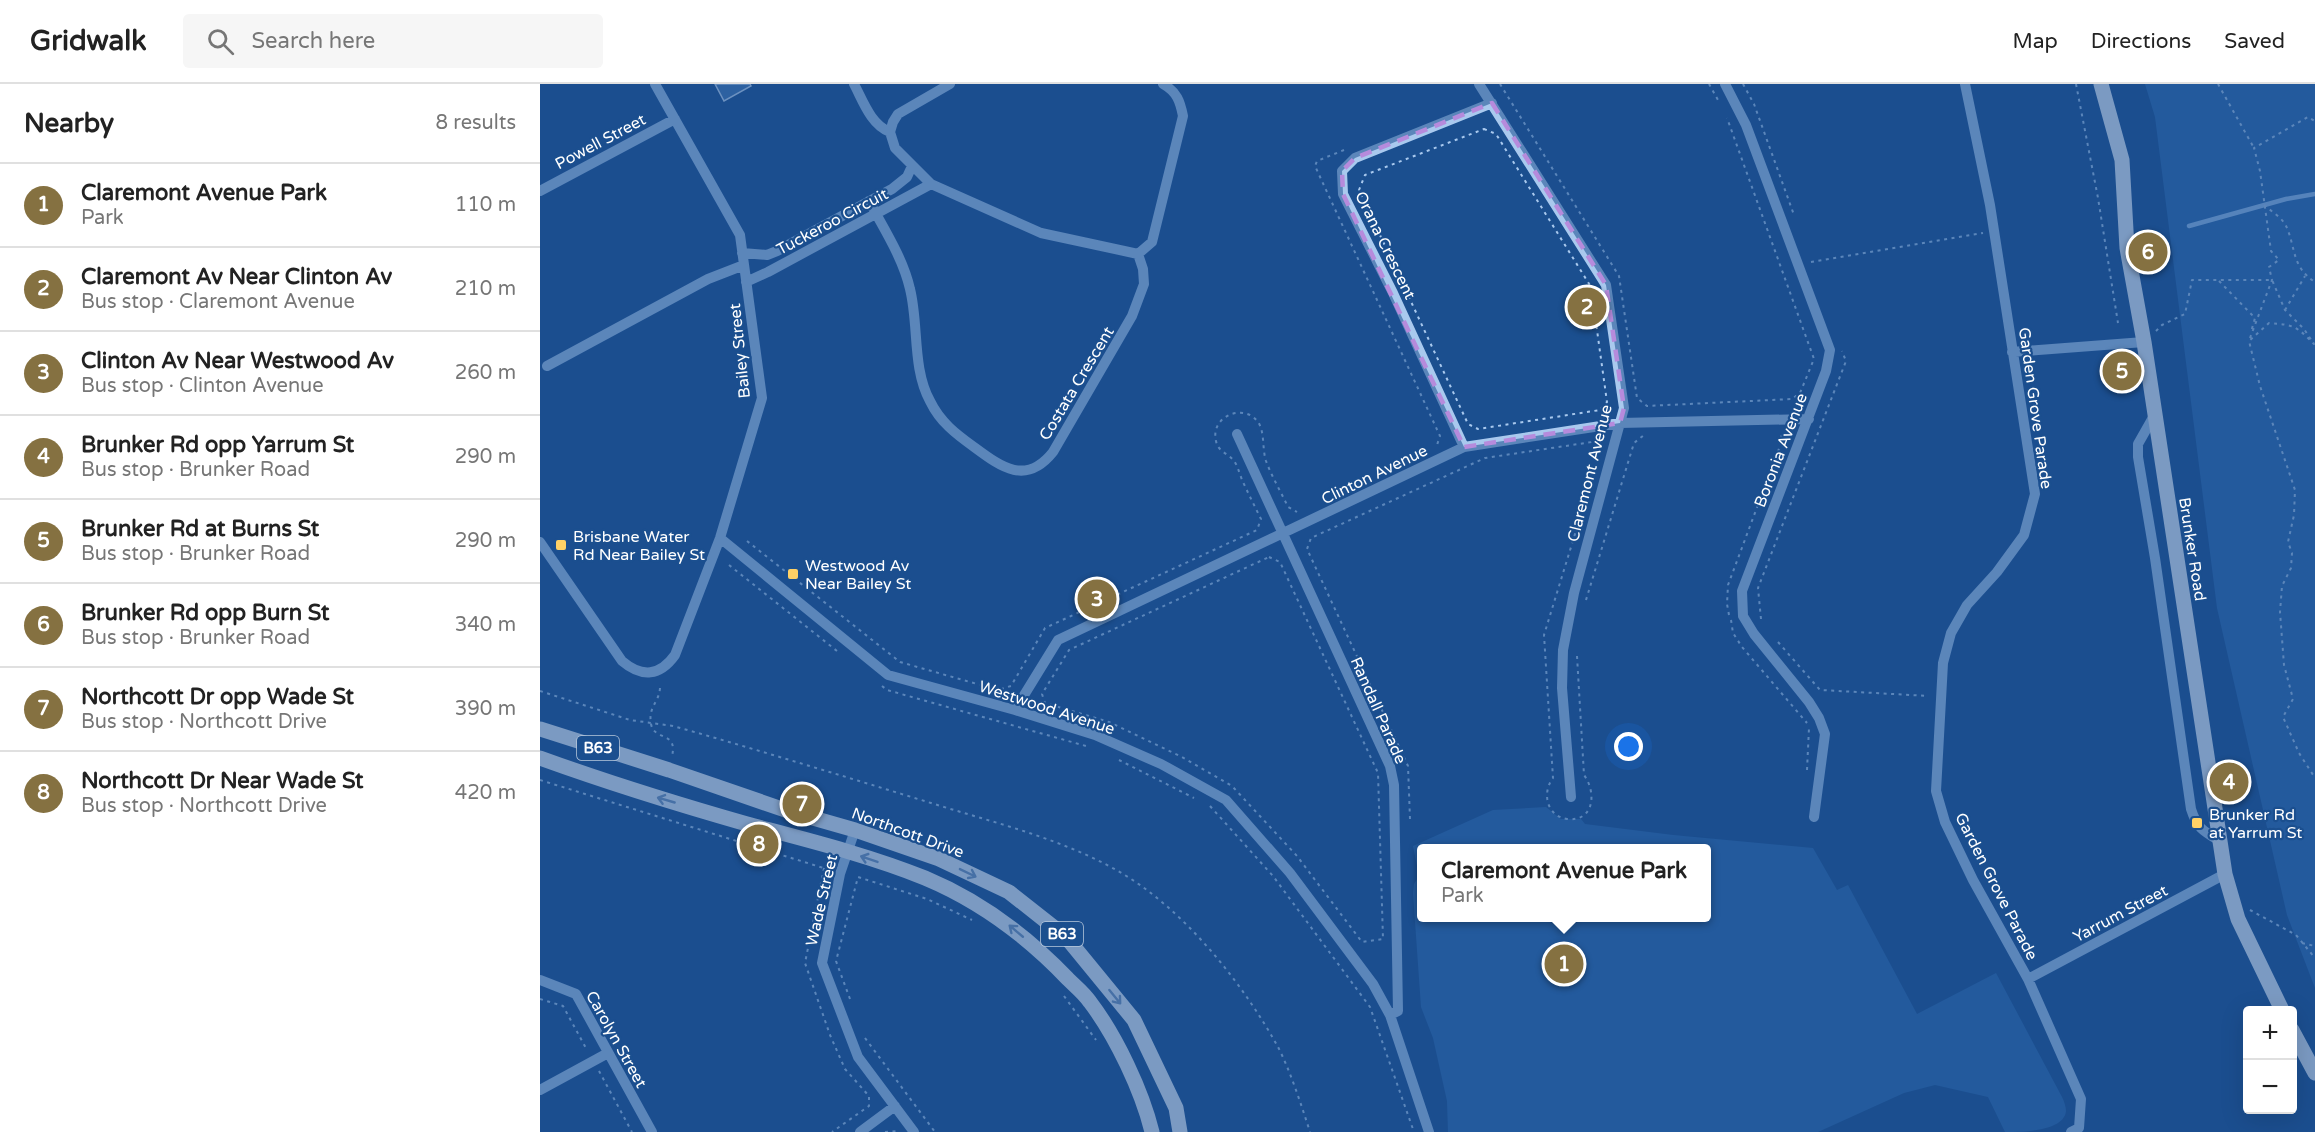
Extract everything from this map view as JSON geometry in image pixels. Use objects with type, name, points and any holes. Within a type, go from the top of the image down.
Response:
[{"type":"main road","name":"Brunker Road","points":[[2102,84],[2122,160],[2127,248],[2144,342],[2225,874],[2238,918],[2280,1006]]},
{"type":"main road","name":"Northcott Drive","points":[[540,729],[939,859],[1009,892],[1066,937],[1134,1020],[1176,1108],[1180,1132]]},
{"type":"main road","name":"B63","points":[[540,758],[632,791],[847,852],[925,878],[966,897],[999,917],[1049,959],[1090,1001],[1117,1047],[1147,1112],[1152,1132]]},
{"type":"main road","points":[[2297,1039],[2315,1073]]},
{"type":"street","name":"Bailey Street","points":[[540,542],[616,654],[626,665],[642,672],[656,672],[668,665],[675,655],[720,538],[762,398],[740,235],[655,84]]},
{"type":"street","points":[[854,84],[874,120],[890,132]]},
{"type":"street","points":[[950,84],[898,114],[890,132],[895,148],[931,184],[1041,232],[1138,254],[1152,242],[1183,116],[1179,98],[1172,89],[1163,84]]},
{"type":"street","name":"Claremont Avenue","points":[[1479,84],[1606,285],[1624,408],[1574,592],[1563,650],[1562,688],[1571,797]]},
{"type":"street","name":"Boronia Avenue","points":[[1725,84],[1746,125],[1830,350],[1826,371],[1809,419],[1742,591],[1743,616],[1754,634],[1809,702],[1825,734],[1814,817]]},
{"type":"street","name":"Garden Grove Parade","points":[[1965,84],[1994,232],[2035,494],[2024,535],[1997,572],[1968,605],[1951,633],[1944,663],[1936,791],[1945,822],[1973,880],[2028,979],[2081,1098],[2079,1128],[2071,1132]]},
{"type":"street","name":"Orana Crescent","points":[[1464,447],[1394,294],[1343,194],[1342,171],[1354,158],[1492,104]]},
{"type":"street","name":"Powell Street","points":[[540,191],[675,118]]},
{"type":"street","name":"Tuckeroo Circuit","points":[[742,253],[767,255],[899,184],[907,177],[912,166]]},
{"type":"street","name":"Tuckeroo Circuit","points":[[746,282],[931,184]]},
{"type":"street","name":"Costata Crescent","points":[[869,201],[898,256],[910,287],[921,380],[929,400],[940,418],[953,432],[1002,467],[1013,470],[1020,471],[1037,467],[1053,452],[1132,316],[1144,284],[1143,269],[1138,254]]},
{"type":"street","points":[[547,366],[708,279],[744,265]]},
{"type":"street","points":[[2012,352],[2144,342]]},
{"type":"street","points":[[2155,414],[2138,444],[2138,457],[2191,809],[2195,824],[2220,840]]},
{"type":"street","name":"Clinton Avenue","points":[[1015,710],[1058,640],[1464,447],[1620,423],[1809,419]]},
{"type":"street","name":"Randall Parade","points":[[1237,434],[1390,766],[1394,785],[1398,960],[1398,1011],[1390,1015]]},
{"type":"street","name":"Westwood Avenue","points":[[720,538],[888,675],[1095,735],[1161,764],[1226,800],[1290,873],[1373,984],[1390,1015],[1429,1132]]},
{"type":"street","name":"Wade Street","points":[[855,830],[840,874],[822,963],[858,1057],[914,1132]]},
{"type":"street","name":"Yarrum Street","points":[[2028,979],[2225,874]]},
{"type":"street","name":"Carolyn Street","points":[[540,980],[576,994],[652,1132]]},
{"type":"street","points":[[540,1090],[608,1053]]},
{"type":"street","points":[[860,1132],[895,1106]]},
{"type":"path","points":[[1500,84],[1619,276],[1637,398],[1647,406],[1792,399],[1800,393],[1814,359],[1723,110]]},
{"type":"path","points":[[1709,84],[1718,99]]},
{"type":"path","points":[[1743,84],[1761,122],[1797,223]]},
{"type":"path","points":[[2076,84],[2096,186],[2118,323]]},
{"type":"path","points":[[2218,84],[2254,148],[2260,171],[2271,250],[2279,260],[2269,267],[2272,280],[2284,310],[2304,329],[2314,345]]},
{"type":"path","points":[[2254,148],[2308,117],[2315,121]]},
{"type":"path","points":[[1484,129],[1496,134],[1591,287],[1607,402],[1600,410],[1478,429],[1468,424],[1359,190],[1365,175],[1484,129]]},
{"type":"path","points":[[1346,150],[1317,161],[1315,166],[1440,436],[1436,448]]},
{"type":"path","points":[[2264,205],[2287,227],[2294,257],[2305,275],[2315,282]]},
{"type":"path","points":[[1811,262],[1994,232]]},
{"type":"path","points":[[2284,310],[2305,275]]},
{"type":"path","points":[[2144,342],[2162,325],[2185,314],[2192,280],[2272,280]]},
{"type":"path","points":[[2218,280],[2255,318],[2249,341],[2260,386],[2295,490],[2294,514],[2288,542],[2292,554],[2291,568],[2282,586],[2280,612],[2284,665],[2293,699],[2283,717],[2299,753],[2315,778]]},
{"type":"path","points":[[2249,341],[2272,280]]},
{"type":"path","points":[[2249,341],[2269,323],[2290,324],[2298,328],[2314,345]]},
{"type":"path","points":[[1761,622],[1758,588],[1846,361],[1842,350]]},
{"type":"path","points":[[747,541],[900,662],[998,690],[1011,686],[1045,628],[1257,530],[1261,519],[1234,461],[1221,452],[1216,443],[1215,433],[1227,414],[1235,412],[1255,418],[1260,426],[1266,461],[1288,507],[1297,512]]},
{"type":"path","points":[[1777,430],[1783,438],[1728,585],[1727,604],[1733,633],[1742,647],[1809,727],[1806,774]]},
{"type":"path","points":[[1585,604],[1634,443],[1644,435]]},
{"type":"path","points":[[1410,819],[1408,766],[1307,549],[1311,538],[1485,458],[1592,442],[1601,451],[1599,459]]},
{"type":"path","points":[[1576,648],[1584,775],[1592,788],[1593,797],[1584,814],[1578,818],[1567,819],[1552,810],[1546,794],[1548,784],[1553,778],[1544,635],[1581,515]]},
{"type":"path","points":[[1269,557],[1280,562],[1377,773],[1383,939],[1362,942],[1354,933],[1297,856],[1224,780],[1109,722],[1045,703],[1042,694],[1069,650],[1269,557]]},
{"type":"path","points":[[729,565],[841,654]]},
{"type":"path","points":[[1776,639],[1820,690],[1941,697]]},
{"type":"path","points":[[878,683],[887,690],[1087,747]]},
{"type":"path","points":[[660,688],[651,710],[651,724],[657,733],[673,743],[671,762]]},
{"type":"path","points":[[540,691],[630,720],[673,726],[705,735],[1012,827],[1071,848],[1119,871],[1162,900],[1218,959],[1248,998],[1279,1049],[1310,1132]]},
{"type":"path","points":[[1118,760],[1198,800]]},
{"type":"path","points":[[540,780],[830,870]]},
{"type":"path","points":[[1209,805],[1273,876],[1370,1006],[1414,1132]]},
{"type":"path","points":[[852,877],[927,899],[975,922]]},
{"type":"path","points":[[851,1000],[836,961],[858,879]]},
{"type":"path","points":[[2232,899],[2296,935],[2315,958]]},
{"type":"path","points":[[2302,943],[2315,946]]},
{"type":"path","points":[[1063,995],[1101,1047]]},
{"type":"path","points":[[540,999],[563,1006],[589,1053]]},
{"type":"path","points":[[864,1035],[870,1047],[934,1132]]},
{"type":"path","points":[[599,1071],[632,1132]]},
{"type":"path","points":[[885,1132],[897,1132]]},
{"type":"highlighted area","points":[[1492,103],[1606,285],[1624,408],[1620,423],[1464,447],[1343,194],[1342,171],[1355,158]]},
{"type":"shaded area","points":[[2145,84],[2315,84],[2315,988],[2287,915],[2217,608],[2155,117]]},
{"type":"shaded area","points":[[1546,807],[1561,819],[1581,819],[1585,824],[1813,848],[1837,890],[1848,885],[1917,1014],[1996,973],[2063,1099],[2066,1111],[2058,1123],[2050,1127],[2005,1132],[1988,1097],[1935,1085],[1904,1093],[1818,1132],[1448,1132],[1447,1101],[1433,1038],[1421,1007],[1413,893],[1417,879],[1417,922],[1711,922],[1711,844],[1417,844],[1493,810]]},
{"type":"shaded area","points":[[1417,844],[1417,866],[1413,846]]},
{"type":"building","points":[[715,84],[750,84],[751,86],[724,101]]},
{"type":"waterway","points":[[2189,226],[2286,199],[2315,194]]},
{"type":"place","name":"Brunker Rd opp Burn St","points":[[2148,252]]},
{"type":"place","name":"Claremont Av Near Clinton Av","points":[[1587,307]]},
{"type":"place","name":"Brunker Rd at Burns St","points":[[2122,371]]},
{"type":"place","name":"Brisbane Water Rd Near Bailey St","points":[[561,545]]},
{"type":"place","name":"Westwood Av Near Bailey St","points":[[793,574]]},
{"type":"place","name":"Clinton Av Near Westwood Av","points":[[1097,599]]},
{"type":"place","name":"Brunker Rd opp Yarrum St","points":[[2229,782]]},
{"type":"place","name":"Northcott Dr opp Wade St","points":[[802,804]]},
{"type":"place","name":"Brunker Rd at Yarrum St","points":[[2197,823]]},
{"type":"place","name":"Northcott Dr Near Wade St","points":[[759,844]]},
{"type":"place","name":"Claremont Avenue Park","points":[[1564,964]]}]
